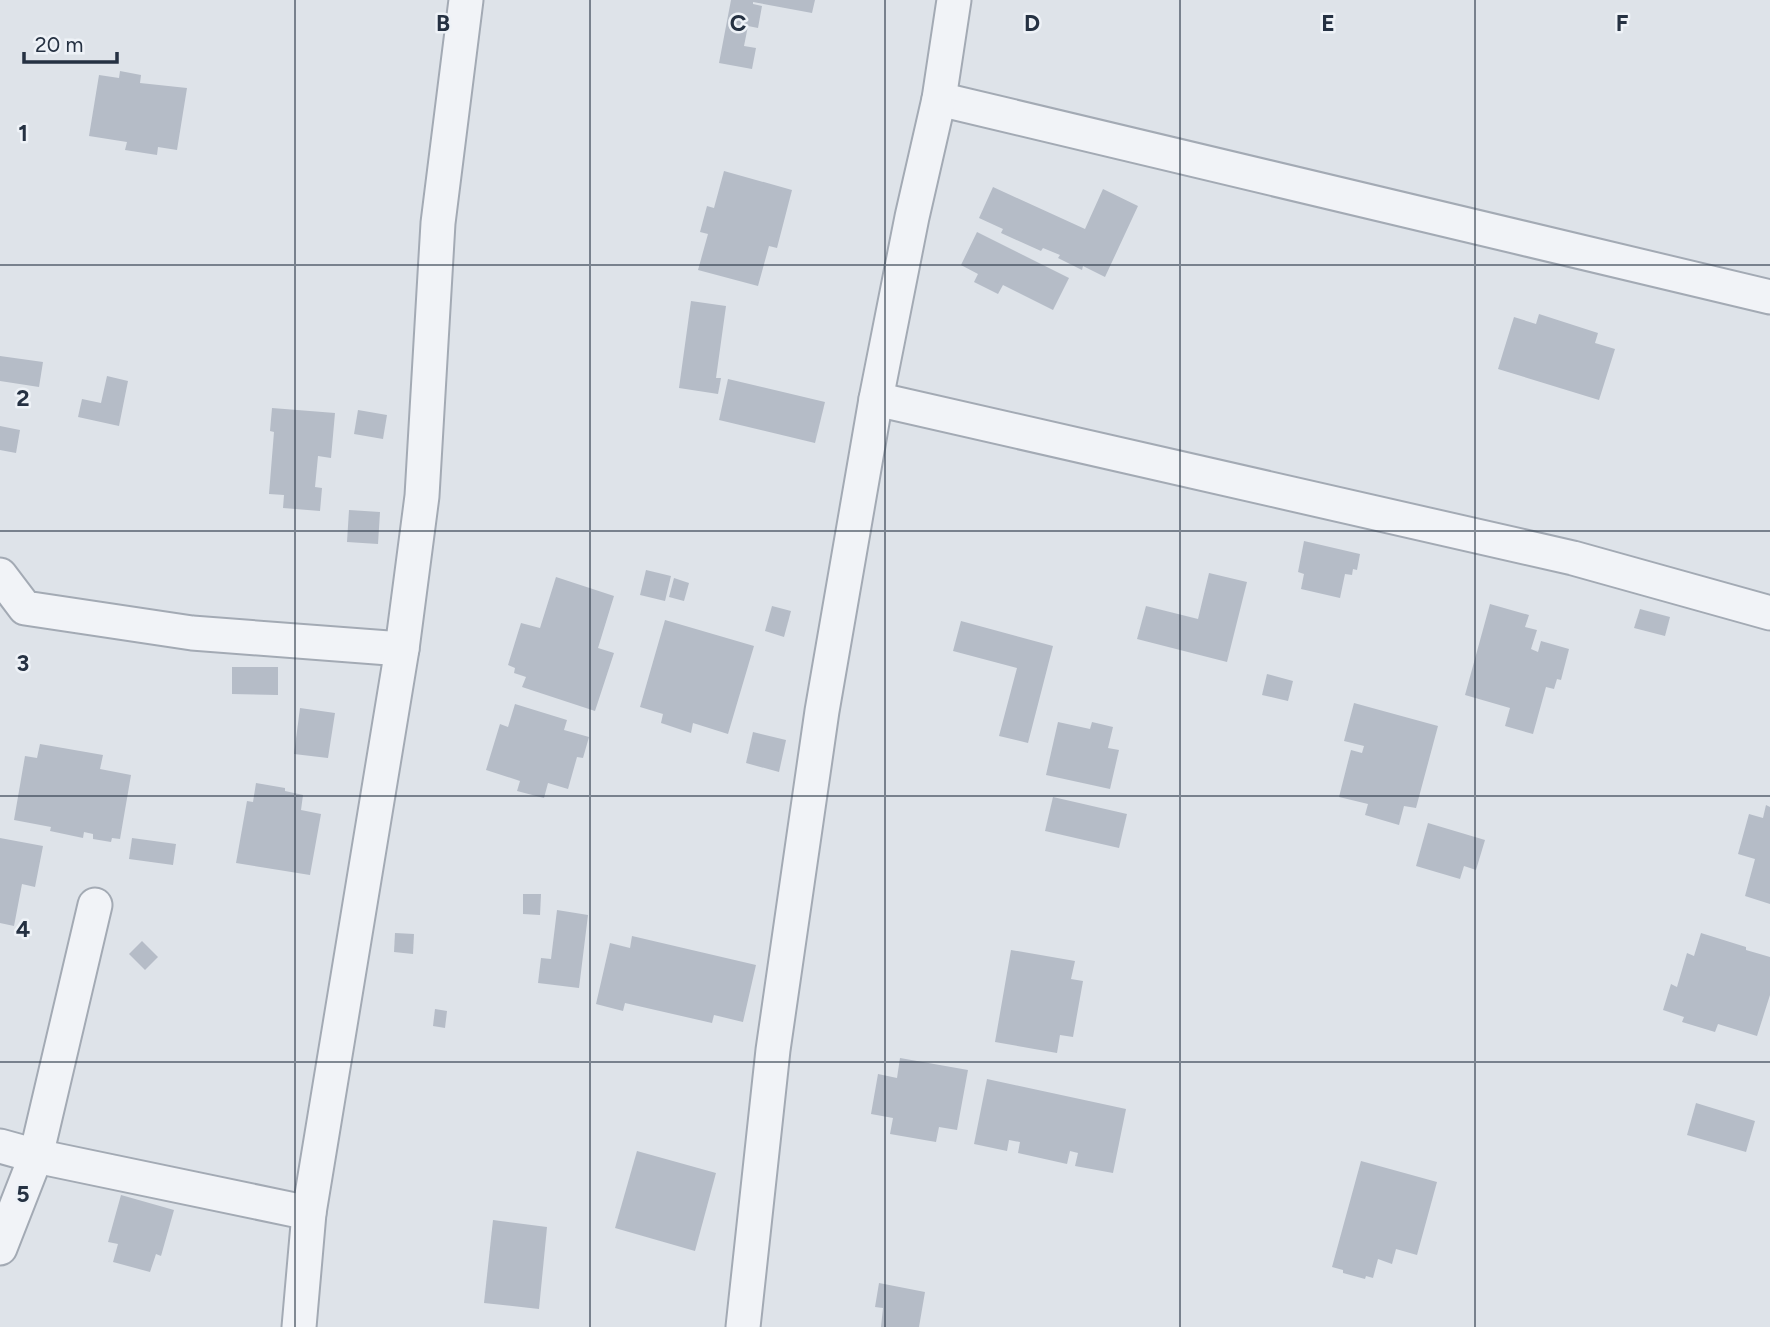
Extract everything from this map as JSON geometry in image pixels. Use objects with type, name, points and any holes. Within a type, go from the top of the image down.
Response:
[{"type":"street","points":[[299,1327],[309,1213],[402,649],[422,496],[438,222],[466,0]]},
{"type":"street","points":[[743,1327],[773,1050],[822,711],[876,399],[912,217],[939,99],[954,0]]},
{"type":"street","points":[[939,99],[1770,297]]},
{"type":"street","points":[[876,399],[1573,558],[1770,613]]},
{"type":"street","points":[[0,575],[12,605],[192,633],[402,649]]},
{"type":"street","points":[[0,1248],[36,1156],[95,905]]},
{"type":"street","points":[[0,1146],[36,1156],[309,1213]]},
{"type":"building","points":[[731,0],[815,0],[812,13],[753,2],[762,6],[758,28],[748,26],[744,46],[756,48],[752,69],[719,63]]},
{"type":"building","points":[[120,71],[141,75],[140,83],[187,88],[177,150],[158,147],[157,155],[125,150],[127,142],[89,136],[99,75],[119,78]]},
{"type":"building","points":[[724,171],[792,190],[777,248],[769,246],[758,286],[698,270],[708,234],[700,232],[707,206],[714,208]]},
{"type":"building","points":[[993,187],[1085,229],[1103,189],[1138,206],[1105,277],[1083,266],[1082,270],[1058,258],[1060,255],[1043,248],[1041,251],[1001,233],[1003,229],[979,218]]},
{"type":"building","points":[[977,232],[1069,278],[1053,310],[1003,285],[998,294],[974,282],[978,274],[961,265]]},
{"type":"building","points":[[691,301],[726,306],[716,378],[721,378],[718,394],[679,388]]},
{"type":"building","points":[[1539,314],[1598,333],[1595,343],[1615,349],[1599,400],[1498,369],[1514,317],[1536,324]]},
{"type":"building","points":[[0,356],[43,362],[39,387],[0,381]]},
{"type":"building","points":[[107,376],[128,381],[119,426],[78,417],[82,399],[101,403]]},
{"type":"building","points":[[728,379],[825,402],[815,443],[719,420]]},
{"type":"building","points":[[272,408],[335,413],[331,458],[318,456],[315,487],[322,488],[320,511],[283,508],[284,495],[269,494],[274,432],[270,431]]},
{"type":"building","points":[[358,410],[387,415],[383,439],[354,434]]},
{"type":"building","points":[[0,426],[20,430],[16,453],[0,450]]},
{"type":"building","points":[[349,510],[380,512],[378,544],[347,542]]},
{"type":"building","points":[[1304,541],[1360,554],[1357,570],[1353,569],[1352,575],[1345,574],[1340,598],[1301,589],[1304,574],[1298,572]]},
{"type":"building","points":[[646,570],[671,576],[665,601],[640,595]]},
{"type":"building","points":[[1209,573],[1247,582],[1227,662],[1137,639],[1146,606],[1198,619]]},
{"type":"building","points":[[556,577],[614,596],[598,648],[614,653],[595,711],[522,687],[526,677],[514,673],[515,668],[508,665],[521,623],[540,628]]},
{"type":"building","points":[[674,578],[689,583],[684,601],[669,597]]},
{"type":"building","points":[[1490,604],[1529,615],[1525,627],[1537,630],[1531,649],[1538,652],[1541,641],[1569,649],[1561,680],[1557,679],[1554,689],[1546,687],[1533,734],[1505,726],[1510,708],[1465,695]]},
{"type":"building","points":[[772,606],[791,611],[784,637],[765,631]]},
{"type":"building","points":[[1640,609],[1670,617],[1665,636],[1634,628]]},
{"type":"building","points":[[665,620],[754,646],[728,734],[693,723],[691,733],[661,723],[663,714],[640,707]]},
{"type":"building","points":[[961,621],[1053,646],[1028,743],[999,736],[1017,668],[953,651]]},
{"type":"building","points":[[232,667],[278,667],[278,695],[232,694]]},
{"type":"building","points":[[1267,674],[1293,681],[1288,701],[1262,695]]},
{"type":"building","points":[[1354,703],[1438,726],[1416,808],[1404,806],[1399,825],[1365,815],[1368,804],[1339,797],[1351,750],[1362,753],[1364,746],[1344,741]]},
{"type":"building","points":[[515,704],[567,720],[564,730],[589,737],[583,758],[577,757],[568,789],[548,783],[544,798],[517,791],[520,781],[486,770],[500,724],[508,727]]},
{"type":"building","points":[[300,708],[335,713],[328,758],[294,754]]},
{"type":"building","points":[[1058,722],[1090,729],[1092,722],[1113,727],[1108,748],[1119,750],[1110,789],[1046,775]]},
{"type":"building","points":[[753,732],[786,740],[779,772],[746,763]]},
{"type":"building","points":[[40,744],[103,755],[100,769],[131,775],[120,839],[112,838],[111,842],[93,839],[93,834],[84,832],[83,838],[50,831],[51,827],[14,820],[25,756],[37,758]]},
{"type":"building","points":[[256,783],[285,788],[285,791],[303,795],[301,810],[321,814],[310,875],[236,863],[247,801],[253,802]]},
{"type":"building","points":[[1053,797],[1127,814],[1119,848],[1045,831]]},
{"type":"building","points":[[1766,805],[1770,807],[1770,904],[1745,896],[1755,859],[1738,854],[1749,814],[1763,818]]},
{"type":"building","points":[[1428,823],[1485,840],[1476,870],[1464,866],[1460,879],[1416,866]]},
{"type":"building","points":[[0,838],[43,846],[35,887],[22,884],[14,926],[0,923]]},
{"type":"building","points":[[132,838],[176,844],[173,865],[129,859]]},
{"type":"building","points":[[523,894],[541,894],[540,915],[523,914]]},
{"type":"building","points":[[557,910],[588,915],[579,988],[538,983],[541,958],[551,959]]},
{"type":"building","points":[[395,933],[414,934],[413,954],[394,952]]},
{"type":"building","points":[[1701,933],[1770,957],[1770,995],[1757,1036],[1718,1024],[1715,1032],[1682,1022],[1684,1017],[1663,1010],[1671,984],[1677,987],[1687,953],[1694,956]]},
{"type":"building","points":[[632,936],[756,965],[743,1022],[714,1015],[712,1023],[625,1003],[623,1011],[596,1004],[610,943],[630,948]]},
{"type":"building","points":[[142,941],[158,957],[145,970],[129,954]]},
{"type":"building","points":[[1011,950],[1075,961],[1071,979],[1083,981],[1073,1037],[1060,1035],[1057,1053],[995,1042]]},
{"type":"building","points":[[435,1009],[447,1011],[445,1028],[433,1026]]},
{"type":"building","points":[[900,1058],[968,1070],[957,1130],[939,1127],[936,1142],[890,1134],[893,1118],[871,1114],[878,1074],[897,1078]]},
{"type":"building","points":[[987,1079],[1126,1109],[1113,1173],[1075,1166],[1078,1153],[1070,1151],[1067,1164],[1018,1153],[1020,1142],[1009,1140],[1007,1151],[974,1144]]},
{"type":"building","points":[[1696,1103],[1755,1121],[1746,1152],[1687,1135]]},
{"type":"building","points":[[637,1151],[716,1173],[695,1251],[615,1228]]},
{"type":"building","points":[[1361,1161],[1437,1182],[1417,1255],[1396,1249],[1392,1264],[1378,1259],[1373,1278],[1366,1276],[1365,1279],[1332,1267]]},
{"type":"building","points":[[121,1195],[174,1210],[161,1256],[156,1254],[150,1272],[113,1262],[118,1244],[108,1242]]},
{"type":"building","points":[[493,1220],[547,1227],[539,1309],[484,1303]]},
{"type":"building","points":[[879,1283],[925,1292],[919,1327],[881,1327],[883,1308],[875,1307]]}]
